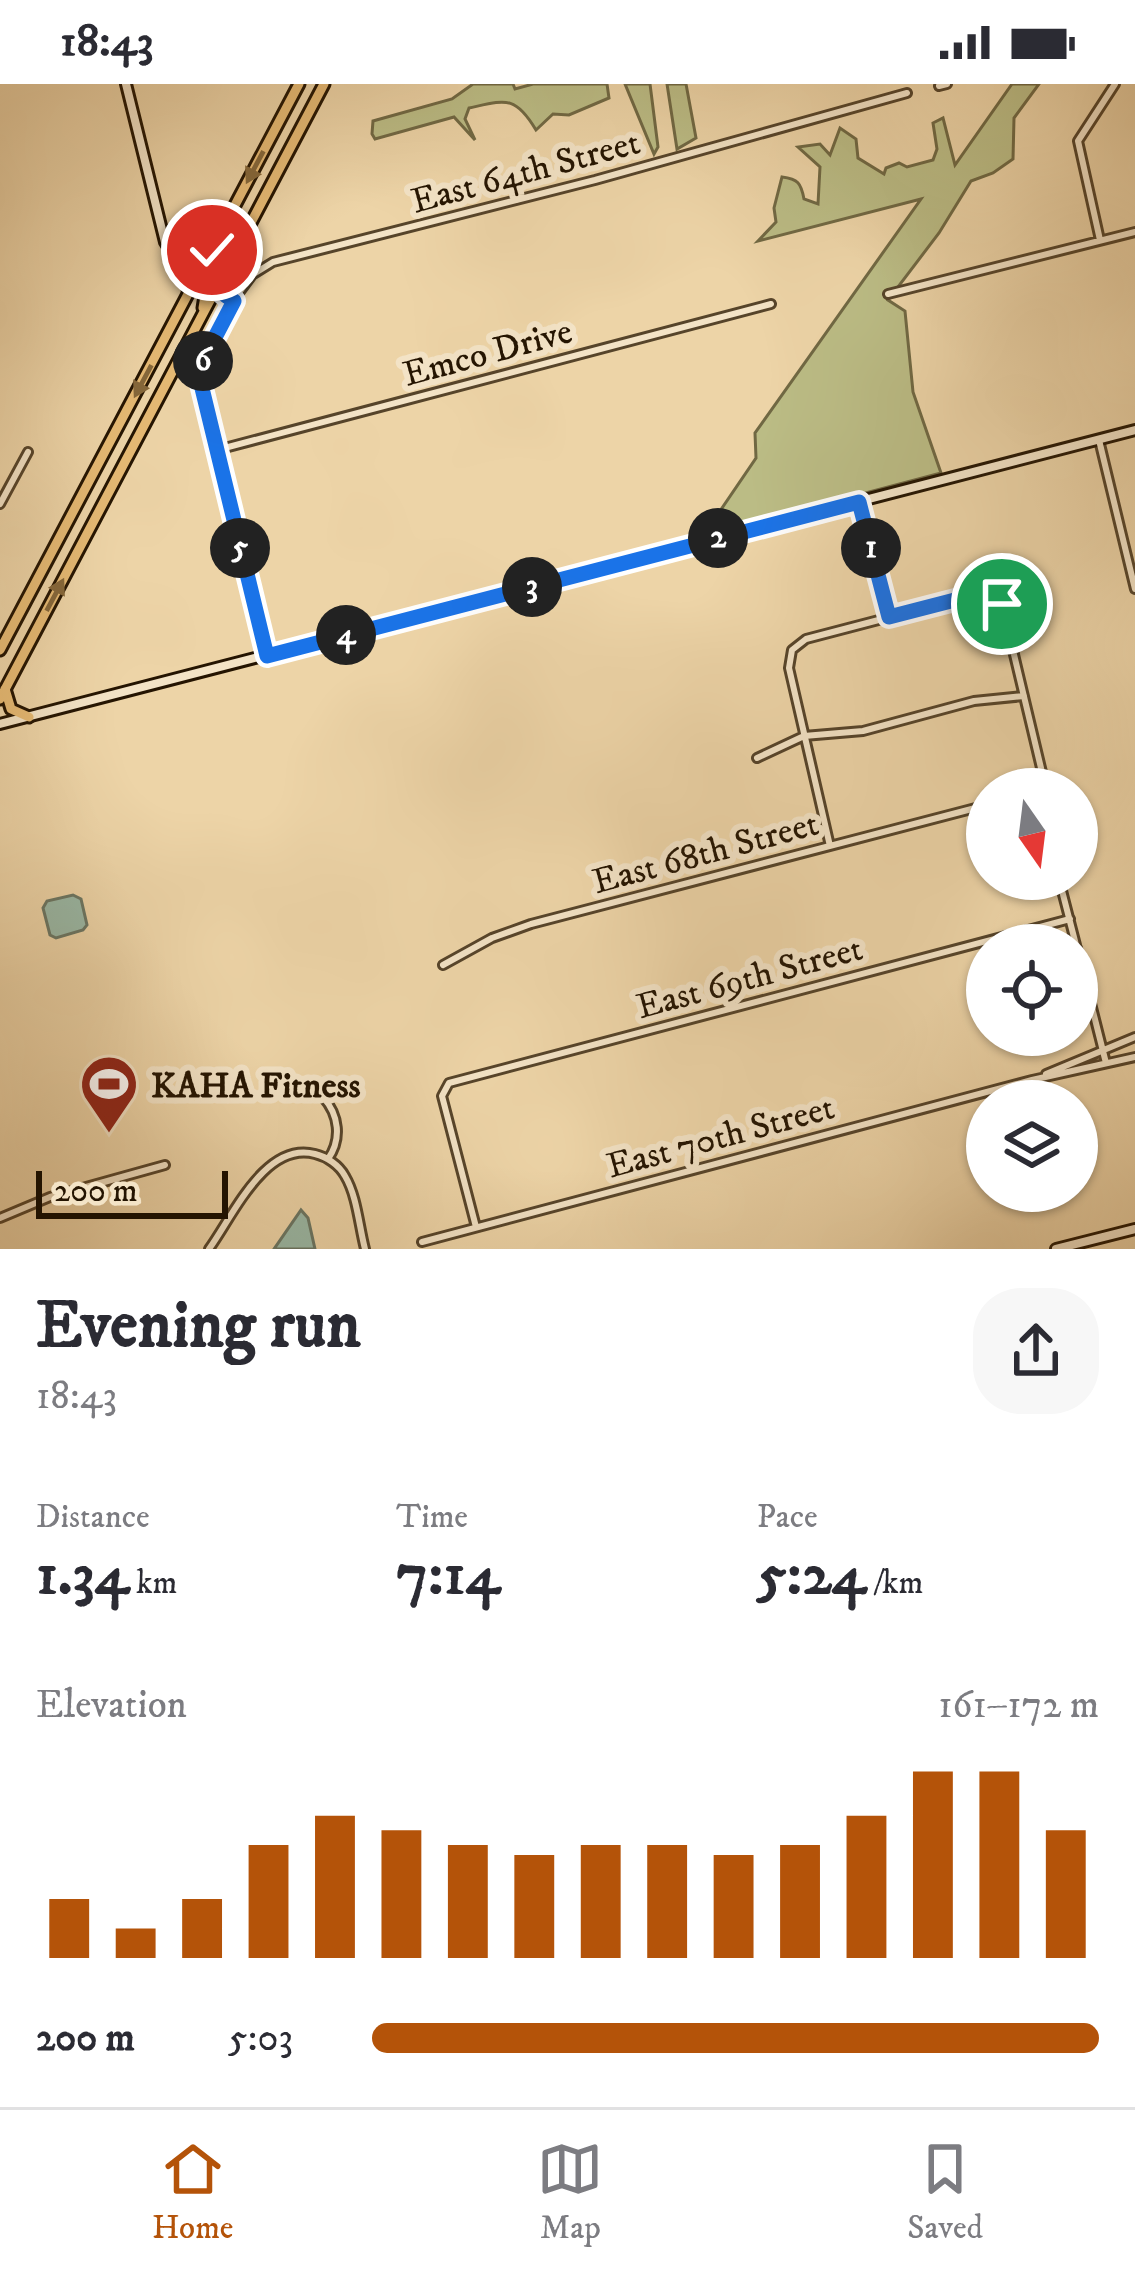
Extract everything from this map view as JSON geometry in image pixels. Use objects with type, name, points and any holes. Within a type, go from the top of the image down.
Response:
[{"type":"main road","points":[[0,650],[299,84]]},
{"type":"main road","points":[[29,717],[10,709],[3,694],[324,84]]},
{"type":"main road","points":[[180,262],[192,262],[212,250]]},
{"type":"main road","points":[[212,250],[208,270],[215,290]]},
{"type":"main road","points":[[197,277],[205,296],[202,314]]},
{"type":"street","points":[[126,84],[163,236],[197,277]]},
{"type":"street","points":[[1100,241],[1078,141],[1115,84]]},
{"type":"street","name":"East 64th Street","points":[[236,299],[252,275],[273,262],[907,93]]},
{"type":"street","points":[[888,294],[1135,232]]},
{"type":"street","points":[[180,262],[188,294]]},
{"type":"street","points":[[229,264],[236,299],[200,371],[267,656]]},
{"type":"street","points":[[215,290],[236,299]]},
{"type":"street","name":"Emco Drive","points":[[217,450],[771,304]]},
{"type":"street","points":[[0,724],[1135,430]]},
{"type":"street","points":[[1099,440],[1135,589]]},
{"type":"street","points":[[0,504],[28,452]]},
{"type":"street","points":[[859,502],[889,617]]},
{"type":"street","points":[[830,846],[788,668],[792,650],[806,639],[982,593],[996,597],[1003,608],[1041,768]]},
{"type":"street","points":[[758,758],[804,736],[863,730],[974,700],[1024,696]]},
{"type":"street","name":"East 68th Street","points":[[443,965],[492,938],[531,924],[966,811]]},
{"type":"street","points":[[1065,900],[1071,924]]},
{"type":"street","name":"East 69th Street","points":[[476,1228],[442,1096],[449,1083],[1070,919]]},
{"type":"street","points":[[1098,1032],[1106,1064]]},
{"type":"street","name":"East 70th Street","points":[[1031,1080],[1135,1037]]},
{"type":"street","name":"East 70th Street","points":[[1031,1080],[1135,1057]]},
{"type":"street","points":[[323,1097],[338,1131],[328,1159]]},
{"type":"street","name":"East 70th Street","points":[[422,1242],[966,1097]]},
{"type":"street","points":[[209,1249],[272,1164],[302,1152],[328,1159],[348,1181],[365,1249]]},
{"type":"street","points":[[0,1218],[44,1198],[165,1165]]},
{"type":"street","points":[[1056,1249],[1135,1229]]},
{"type":"green space","points":[[473,84],[513,84],[515,89],[533,84],[607,84],[609,98],[569,115],[553,114],[536,130],[522,111],[508,103],[469,108],[465,119],[475,140],[454,117],[375,139],[372,134],[373,121],[452,99]]},
{"type":"green space","points":[[625,84],[650,84],[658,147],[654,154]]},
{"type":"green space","points":[[667,84],[686,84],[696,138],[677,149]]},
{"type":"green space","points":[[1012,84],[1039,84],[1014,118],[1013,159],[971,181],[888,300],[905,311],[913,392],[941,473],[703,536],[756,458],[755,433],[921,199],[758,241],[776,222],[774,208],[782,177],[795,181],[804,199],[818,204],[820,167],[798,147],[820,144],[830,155],[840,128],[856,139],[858,158],[884,174],[886,168],[899,163],[907,167],[933,160],[937,149],[933,123],[943,118],[955,165]]},
{"type":"shaded area","points":[[73,895],[81,899],[87,925],[56,938],[50,935],[43,908],[47,901]]},
{"type":"shaded area","points":[[301,1210],[308,1218],[315,1249],[274,1249]]},
{"type":"place","name":"KAHA Fitness","points":[[109,1135]]},
{"type":"route","points":[[212,250],[210,280],[215,290],[234,301],[201,364],[200,380],[267,656],[859,502],[889,617],[982,593],[995,596],[1002,604]]}]
